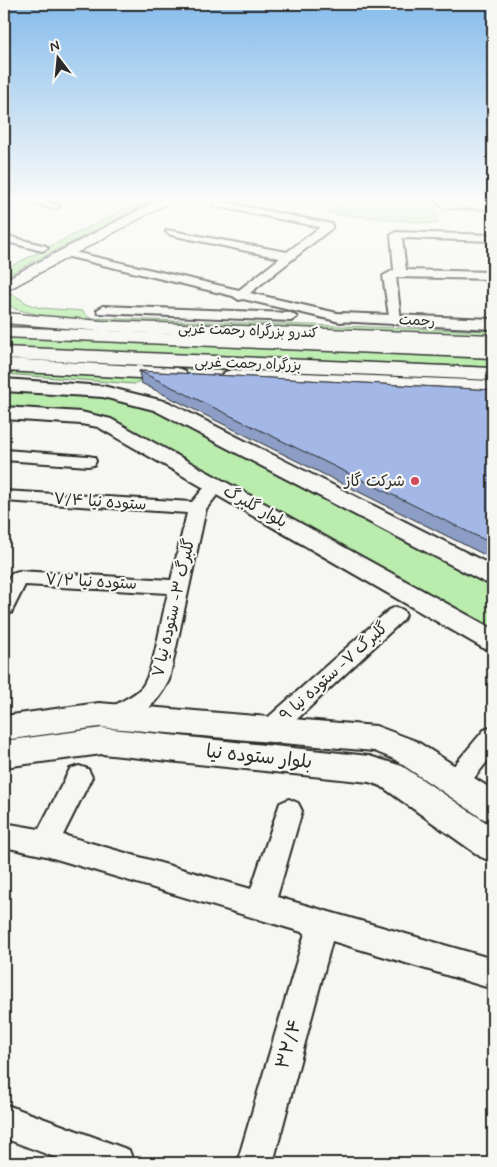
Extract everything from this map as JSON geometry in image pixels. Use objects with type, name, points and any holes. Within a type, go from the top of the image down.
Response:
[{"type":"main road","points":[[24,257],[29,254]]},
{"type":"main road","points":[[4,286],[50,254]]},
{"type":"main road","points":[[4,309],[48,321]]},
{"type":"main road","name":"کندرو بزرگراه رحمت غربی","points":[[4,318],[48,321],[102,318],[493,340]]},
{"type":"main road","points":[[102,318],[167,340]]},
{"type":"main road","name":"بزرگراه رحمت غربی","points":[[4,332],[493,352]]},
{"type":"main road","name":"بزرگراه رحمت غربی","points":[[4,367],[123,358],[490,378]]},
{"type":"main road","points":[[4,367],[490,378]]},
{"type":"street","points":[[88,254],[239,296],[341,318]]},
{"type":"street","points":[[280,254],[288,256]]},
{"type":"street","points":[[398,254],[400,272]]},
{"type":"street","points":[[239,296],[288,256]]},
{"type":"street","points":[[395,320],[389,276],[400,272],[493,276]]},
{"type":"street","points":[[102,318],[341,318]]},
{"type":"street","name":"رحمت","points":[[341,318],[493,324]]},
{"type":"street","points":[[4,367],[140,398],[161,406],[493,576]]},
{"type":"street","name":"بلوار گلبرگ","points":[[4,413],[81,418],[104,423],[493,641]]},
{"type":"street","points":[[4,455],[88,461]]},
{"type":"street","name":"گلبرگ ۳- ستوده نیا ۷","points":[[114,716],[140,705],[151,693],[158,680],[197,508],[216,485]]},
{"type":"street","name":"ستوده نیا ۷/۴","points":[[4,496],[197,508]]},
{"type":"street","name":"ستوده نیا ۷/۲","points":[[8,600],[19,578],[179,587]]},
{"type":"street","name":"گلبرگ ۷- ستوده نیا ۹","points":[[272,728],[396,615]]},
{"type":"street","name":"بلوار ستوده نیا","points":[[4,728],[99,715],[272,728],[376,739],[406,750],[493,808]]},
{"type":"street","points":[[455,783],[493,737]]},
{"type":"street","name":"بلوار ستوده نیا","points":[[4,754],[102,741],[369,769],[391,776],[493,846]]},
{"type":"street","points":[[46,843],[79,777]]},
{"type":"street","points":[[260,906],[289,811]]},
{"type":"street","points":[[4,835],[46,843],[493,974]]},
{"type":"street","name":"۳۲/۴","points":[[255,1163],[322,924]]},
{"type":"street","points":[[4,1121],[116,1163]]},
{"type":"green space","points":[[34,254],[48,254],[4,277],[4,271]]},
{"type":"green space","points":[[8,291],[28,304],[41,308],[83,311],[89,318],[493,331],[493,339],[57,319],[15,309],[5,302]]},
{"type":"green space","points":[[4,334],[166,344],[493,356],[493,367],[110,353],[4,346]]},
{"type":"green space","points":[[101,364],[493,379],[493,381],[76,365]]},
{"type":"green space","points":[[9,371],[145,378],[134,384],[6,374]]},
{"type":"green space","points":[[4,389],[90,393],[135,400],[180,422],[493,587],[493,630],[124,426],[86,415],[4,410]]},
{"type":"building","name":"شرکت گاز","points":[[139,371],[493,390],[493,544]]},
{"type":"place","name":"شرکت گاز","points":[[415,481]]}]
